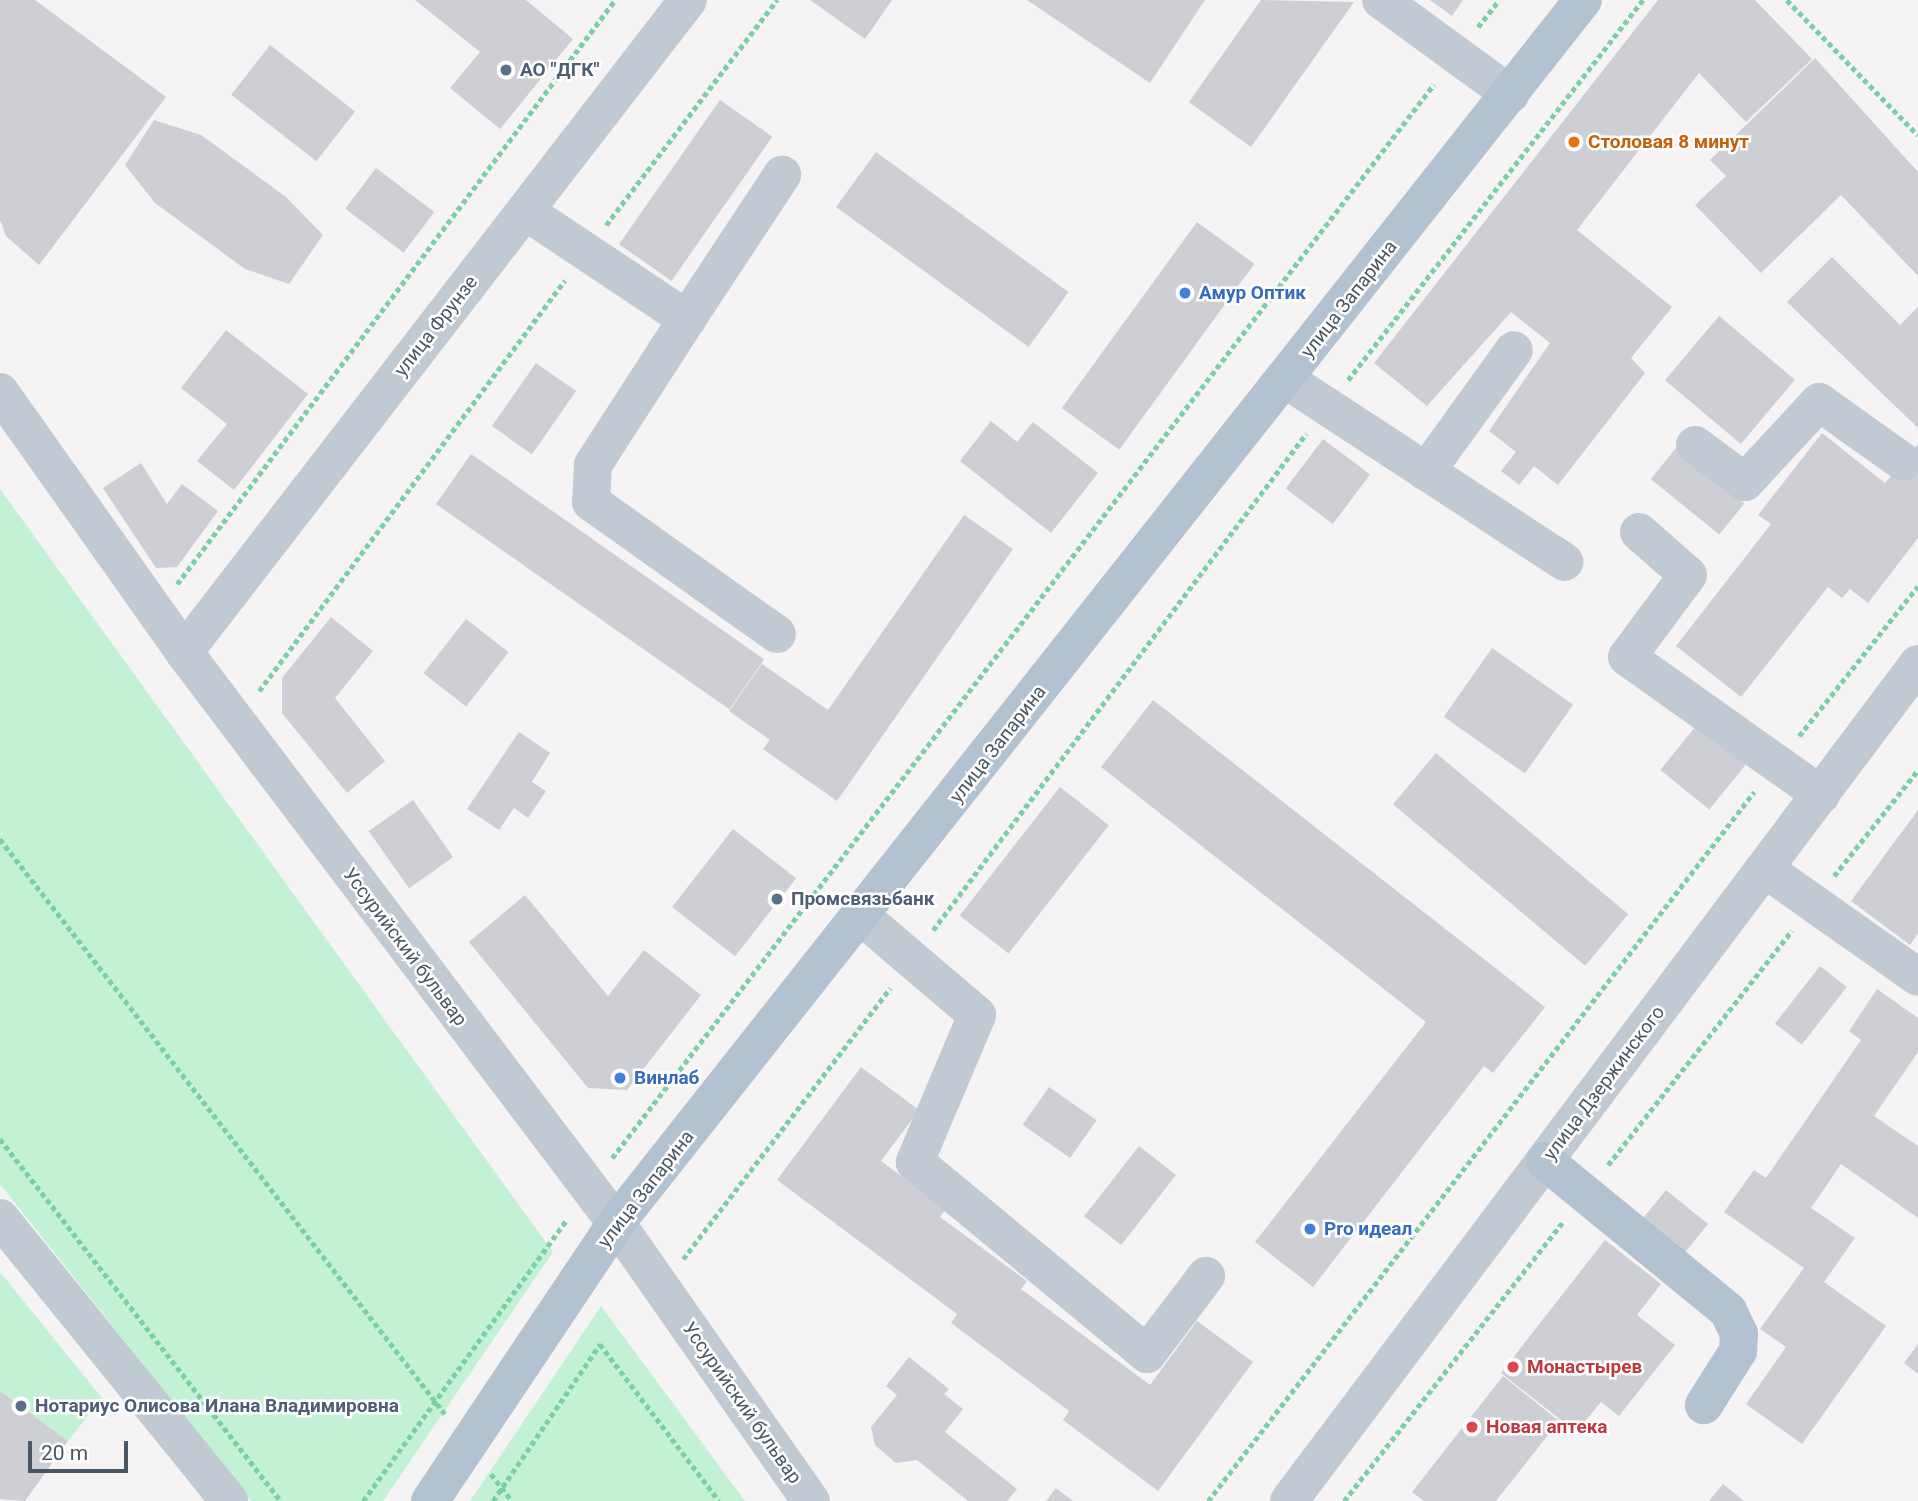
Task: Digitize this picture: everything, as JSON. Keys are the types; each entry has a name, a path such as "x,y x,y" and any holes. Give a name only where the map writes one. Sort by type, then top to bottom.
{"main road":[{"name":"улица Запарина","path":"430,1501 616,1223 862,917 1583,0"},
{"path":"1545,1161 1728,1311 1739,1334 1738,1351 1704,1405"}],"street":[{"name":"улица Фрунзе","path":"184,652 688,0"},
{"path":"1381,0 1510,94"},
{"path":"777,635 591,502 593,465 782,176"},
{"path":"525,211 687,319"},
{"path":"1426,472 1514,351"},
{"path":"1285,379 1564,562"},
{"name":"Уссурийский бульвар","path":"0,392 236,723 616,1223 811,1501"},
{"path":"1695,445 1745,482 1819,402 1903,462"},
{"path":"1639,532 1688,575 1627,657 1821,795"},
{"name":"улица Дзержинского","path":"1289,1501 1918,664"},
{"path":"1765,869 1918,977"},
{"path":"862,917 977,1015 915,1162 1147,1353 1206,1276"},
{"path":"0,1218 229,1501"}],"path":[{"path":"156,613 615,0"},
{"path":"236,723 777,0"},
{"path":"363,1501 437,1403 589,1188 1499,0"},
{"path":"662,1288 1327,407 1643,0"},
{"path":"1787,0 1918,135"},
{"path":"1208,1501 1776,764 1918,586"},
{"path":"1600,1175 1918,769"},
{"path":"0,839 512,1501"},
{"path":"0,1139 281,1501"},
{"path":"1344,1501 1566,1218"},
{"path":"493,1501 600,1344 719,1501"}],"green space":[{"path":"0,489 553,1252 383,1501 251,1501 0,1184"},
{"path":"0,1272 102,1398 68,1441 0,1391"},
{"path":"601,1306 745,1501 470,1501"}],"building":[{"path":"0,0 35,0 166,97 39,265 6,236 0,220"},
{"name":"АО \"ДГК\"","path":"415,0 526,0 573,39 500,129 450,88 480,52"},
{"path":"810,0 892,0 865,39"},
{"path":"1027,0 1205,0 1150,83"},
{"path":"1261,0 1354,2 1251,147 1189,102"},
{"path":"1430,0 1463,0 1452,16"},
{"path":"1658,0 1755,0 1812,59 1746,122 1699,73 1577,230 1672,307 1631,358 1645,373 1558,485 1534,466 1519,485 1501,471 1516,452 1489,431 1550,343 1511,312 1427,406 1374,363"},
{"path":"270,45 355,111 316,161 231,95"},
{"path":"1815,58 1918,172 1918,276 1841,195 1761,273 1695,205 1726,176 1710,160"},
{"path":"720,100 772,137 671,281 619,244"},
{"path":"154,120 201,135 286,197 323,235 289,284 245,269 155,203 125,165"},
{"path":"876,152 1069,292 1029,347 836,207"},
{"path":"376,168 434,212 404,253 345,209"},
{"path":"1197,222 1254,264 1119,450 1062,408"},
{"path":"1832,257 1900,325 1918,307 1918,428 1787,302"},
{"path":"1719,316 1795,380 1741,444 1665,380"},
{"path":"226,330 308,394 234,490 197,461 227,424 181,388"},
{"path":"536,363 576,391 532,454 492,426"},
{"path":"991,421 1017,442 1033,422 1098,473 1051,533 960,461"},
{"path":"1822,433 1885,483 1918,444 1918,538 1868,603 1850,589 1842,598 1828,587 1741,697 1676,646 1771,524 1758,515"},
{"path":"1323,439 1370,475 1333,524 1286,489"},
{"path":"1676,448 1744,503 1719,534 1651,479"},
{"path":"471,454 764,659 729,709 436,504"},
{"path":"141,463 167,504 182,484 218,511 177,567 156,568 103,488"},
{"path":"964,515 1013,549 837,801 763,749 770,740 729,711 762,664 828,710"},
{"path":"331,617 373,651 335,698 385,761 347,793 282,713 282,678"},
{"path":"466,619 509,652 466,707 424,673"},
{"path":"1492,648 1573,705 1525,774 1444,717"},
{"path":"1153,700 1545,1007 1493,1073 1484,1066 1313,1287 1255,1242 1426,1022 1101,767"},
{"path":"1700,721 1749,761 1709,810 1660,770"},
{"path":"519,732 550,753 532,782 546,791 528,818 514,808 499,830 467,809"},
{"path":"1436,753 1628,914 1585,966 1393,804"},
{"path":"1060,787 1109,825 1009,954 960,915"},
{"path":"413,800 453,857 409,888 369,831"},
{"path":"1918,810 1918,933 1910,945 1851,901"},
{"path":"733,829 796,878 735,956 672,907"},
{"path":"525,895 608,996 644,950 701,995 627,1090 588,1088 469,942"},
{"path":"1820,966 1847,987 1802,1044 1775,1024"},
{"path":"1877,989 1918,1018 1918,1052 1874,1116 1918,1146 1918,1218 1841,1164 1811,1208 1855,1238 1824,1282 1886,1326 1802,1444 1746,1404 1786,1347 1760,1329 1804,1268 1724,1212 1754,1170 1766,1178 1861,1040 1849,1031"},
{"path":"861,1067 919,1110 881,1161 946,1209 940,1217 1027,1281 1021,1289 1150,1385 1197,1321 1253,1362 1158,1491 1063,1420 1069,1411 951,1323 957,1314 777,1180"},
{"path":"1049,1087 1097,1120 1070,1158 1023,1125"},
{"path":"1139,1146 1176,1175 1121,1245 1084,1216"},
{"path":"1666,1190 1708,1224 1683,1254 1641,1220"},
{"path":"1605,1240 1661,1284 1637,1315 1675,1345 1619,1416 1601,1402 1576,1432 1501,1373"},
{"path":"1918,1344 1918,1374 1904,1363"},
{"path":"909,1357 949,1389 944,1394 963,1409 945,1432 1017,1489 1007,1501 968,1501 917,1460 896,1463 875,1445 871,1427 897,1395 886,1386"},
{"path":"1503,1376 1559,1421 1496,1501 1424,1501 1412,1492"},
{"path":"0,1391 68,1441 25,1501 0,1499"},
{"path":"1723,1484 1744,1501 1709,1501"},
{"path":"1056,1488 1073,1501 1046,1501"}],"place":[{"name":"АО \"ДГК\"","path":"506,70"},
{"name":"Столовая 8 минут","path":"1574,142"},
{"name":"Амур Оптик","path":"1185,293"},
{"name":"Промсвязьбанк","path":"777,899"},
{"name":"Винлаб","path":"620,1078"},
{"name":"Pro идеал","path":"1310,1229"},
{"name":"Монастырев","path":"1513,1367"},
{"name":"Нотариус Олисова Илана Владимировна","path":"21,1406"},
{"name":"Новая аптека","path":"1472,1427"}]}
